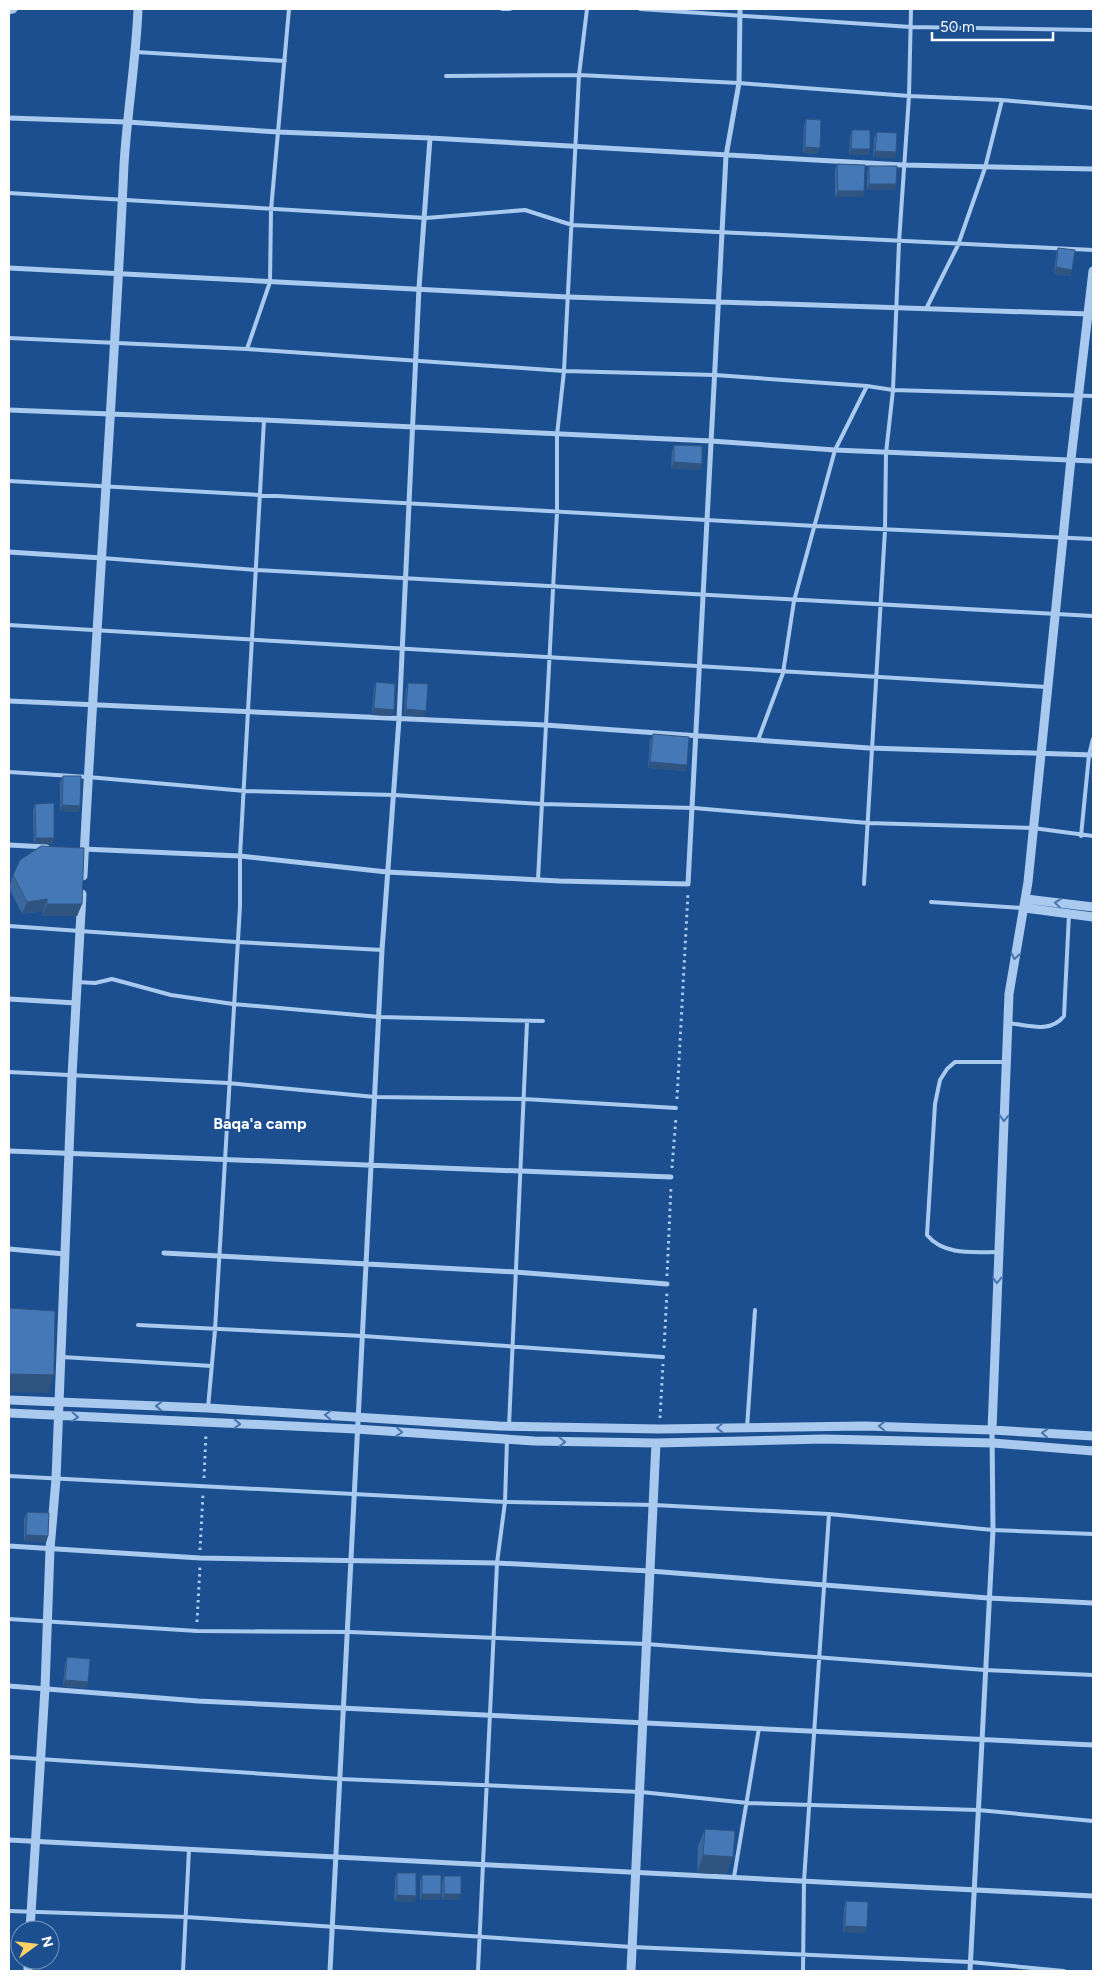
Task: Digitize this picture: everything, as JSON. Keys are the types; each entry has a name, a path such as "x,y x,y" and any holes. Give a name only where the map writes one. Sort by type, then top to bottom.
{"street":[{"path":"9,10 13,9"},
{"path":"31,1920 62,1357 58,1320 65,1254 80,930 79,849 88,777 116,343 127,122 136,52 138,9"},
{"path":"79,849 240,856 387,872 538,880 688,884 694,808 726,156 739,83 740,9"},
{"path":"9,118 127,122 278,132 430,138 903,165 1093,169"},
{"path":"330,1971 342,1779 355,1493 356,1429 367,1264 370,1165 387,872 394,794 419,288 426,218 430,138"},
{"path":"9,268 568,297 897,306 926,309 1091,314"},
{"path":"970,1971 993,1530 992,1430 1007,1023 1014,965 1026,904 1071,459 1078,396 1091,314 1093,271"},
{"path":"9,410 711,441 886,453 1093,461"},
{"path":"9,552 102,558"},
{"path":"9,702 545,725 697,734 758,741 873,748 1091,755"},
{"path":"9,845 56,847"},
{"path":"1026,904 1093,907"},
{"path":"1026,904 1069,914 1093,917"},
{"path":"9,999 76,1003"},
{"path":"9,1151 671,1177"},
{"path":"9,1249 65,1254"},
{"path":"164,1253 516,1272 667,1284"},
{"path":"9,1400 208,1408 508,1426 659,1429 864,1426 992,1430 1093,1436"},
{"path":"9,1413 356,1429 507,1440 656,1444 824,1439 992,1442 1093,1451"},
{"path":"631,1971 656,1444"},
{"path":"9,1546 200,1558 498,1563 650,1571 988,1598 1093,1603"},
{"path":"9,1686 198,1701 1093,1745"},
{"path":"9,1840 1093,1896"}],"lane":[{"path":"247,349 270,282 272,210 289,9"},
{"path":"502,9 510,9"},
{"path":"538,880 557,512 557,434 564,371 579,75 586,9"},
{"path":"640,9 910,27 1093,30"},
{"path":"864,884 885,530 886,453 893,390 903,165 909,96 911,9"},
{"path":"136,52 285,60"},
{"path":"446,76 579,75 739,83 909,96 1002,100 1093,108"},
{"path":"926,309 958,245 985,168 1002,100"},
{"path":"9,192 123,198 272,210 426,218 525,210 572,225 1093,250"},
{"path":"9,338 247,349 564,371 715,375 867,386 893,390 1093,396"},
{"path":"758,741 783,673 794,601 835,450 867,386"},
{"path":"208,1408 215,1330 240,856 262,496 264,420"},
{"path":"9,481 885,530 1093,539"},
{"path":"102,558 257,570 405,577 880,606 1093,616"},
{"path":"9,625 253,642 402,649 1048,688"},
{"path":"1081,836 1093,739"},
{"path":"9,772 245,791 394,794 542,804 694,808 868,823 1033,828 1081,836 1093,836"},
{"path":"931,902 1026,904"},
{"path":"1007,1023 1048,1028 1060,1022 1064,1016 1069,914"},
{"path":"9,926 382,950"},
{"path":"77,982 95,983 112,979 171,995 233,1004 380,1017 542,1021"},
{"path":"508,1426 527,1022"},
{"path":"998,1252 964,1252 943,1248 927,1235 935,1104 940,1080 947,1069 955,1062 1006,1062"},
{"path":"9,1072 228,1083 375,1098 524,1100 676,1108"},
{"path":"747,1428 755,1310"},
{"path":"138,1325 363,1336 663,1357"},
{"path":"62,1357 212,1366"},
{"path":"478,1971 494,1636 498,1563 505,1502 507,1440"},
{"path":"9,1476 505,1502 654,1505 829,1514 993,1530 1093,1534"},
{"path":"803,1971 804,1881 829,1514"},
{"path":"9,1619 197,1631 349,1632 494,1636 646,1644 985,1670 1093,1675"},
{"path":"734,1877 748,1803 759,1728"},
{"path":"9,1757 342,1779 640,1792 748,1803 978,1810 1093,1820"},
{"path":"183,1971 190,1849"},
{"path":"9,1911 186,1917 632,1947 970,1962 1064,1971"}],"path":[{"path":"659,1429 688,884"},
{"path":"197,1631 207,1423"}],"building":[{"path":"806,119 821,120 820,148 805,147"},
{"path":"852,130 870,130 870,149 851,149"},
{"path":"877,132 897,133 896,152 875,151"},
{"path":"837,164 865,165 864,191 838,191"},
{"path":"869,166 897,166 896,184 869,184"},
{"path":"1058,248 1075,250 1072,270 1056,267"},
{"path":"674,445 702,446 702,464 674,462"},
{"path":"376,682 395,684 394,710 374,708"},
{"path":"408,683 428,684 426,711 406,709"},
{"path":"653,734 689,737 687,765 650,762"},
{"path":"63,776 81,776 80,806 62,805"},
{"path":"54,803 54,838 36,838 35,804"},
{"path":"41,846 84,848 82,904 47,904 47,899 27,902 13,875 20,860"},
{"path":"9,1308 55,1311 54,1375 9,1374"},
{"path":"27,1512 49,1513 48,1536 26,1535"},
{"path":"67,1657 90,1659 88,1682 65,1680"},
{"path":"705,1829 735,1831 733,1857 703,1855"},
{"path":"397,1873 416,1873 416,1896 397,1895"},
{"path":"422,1875 441,1875 441,1894 422,1894"},
{"path":"444,1876 461,1876 461,1894 444,1894"},
{"path":"846,1901 868,1902 867,1927 845,1926"}],"district":[{"name":"Baqa'a camp","path":"260,1123"}]}
